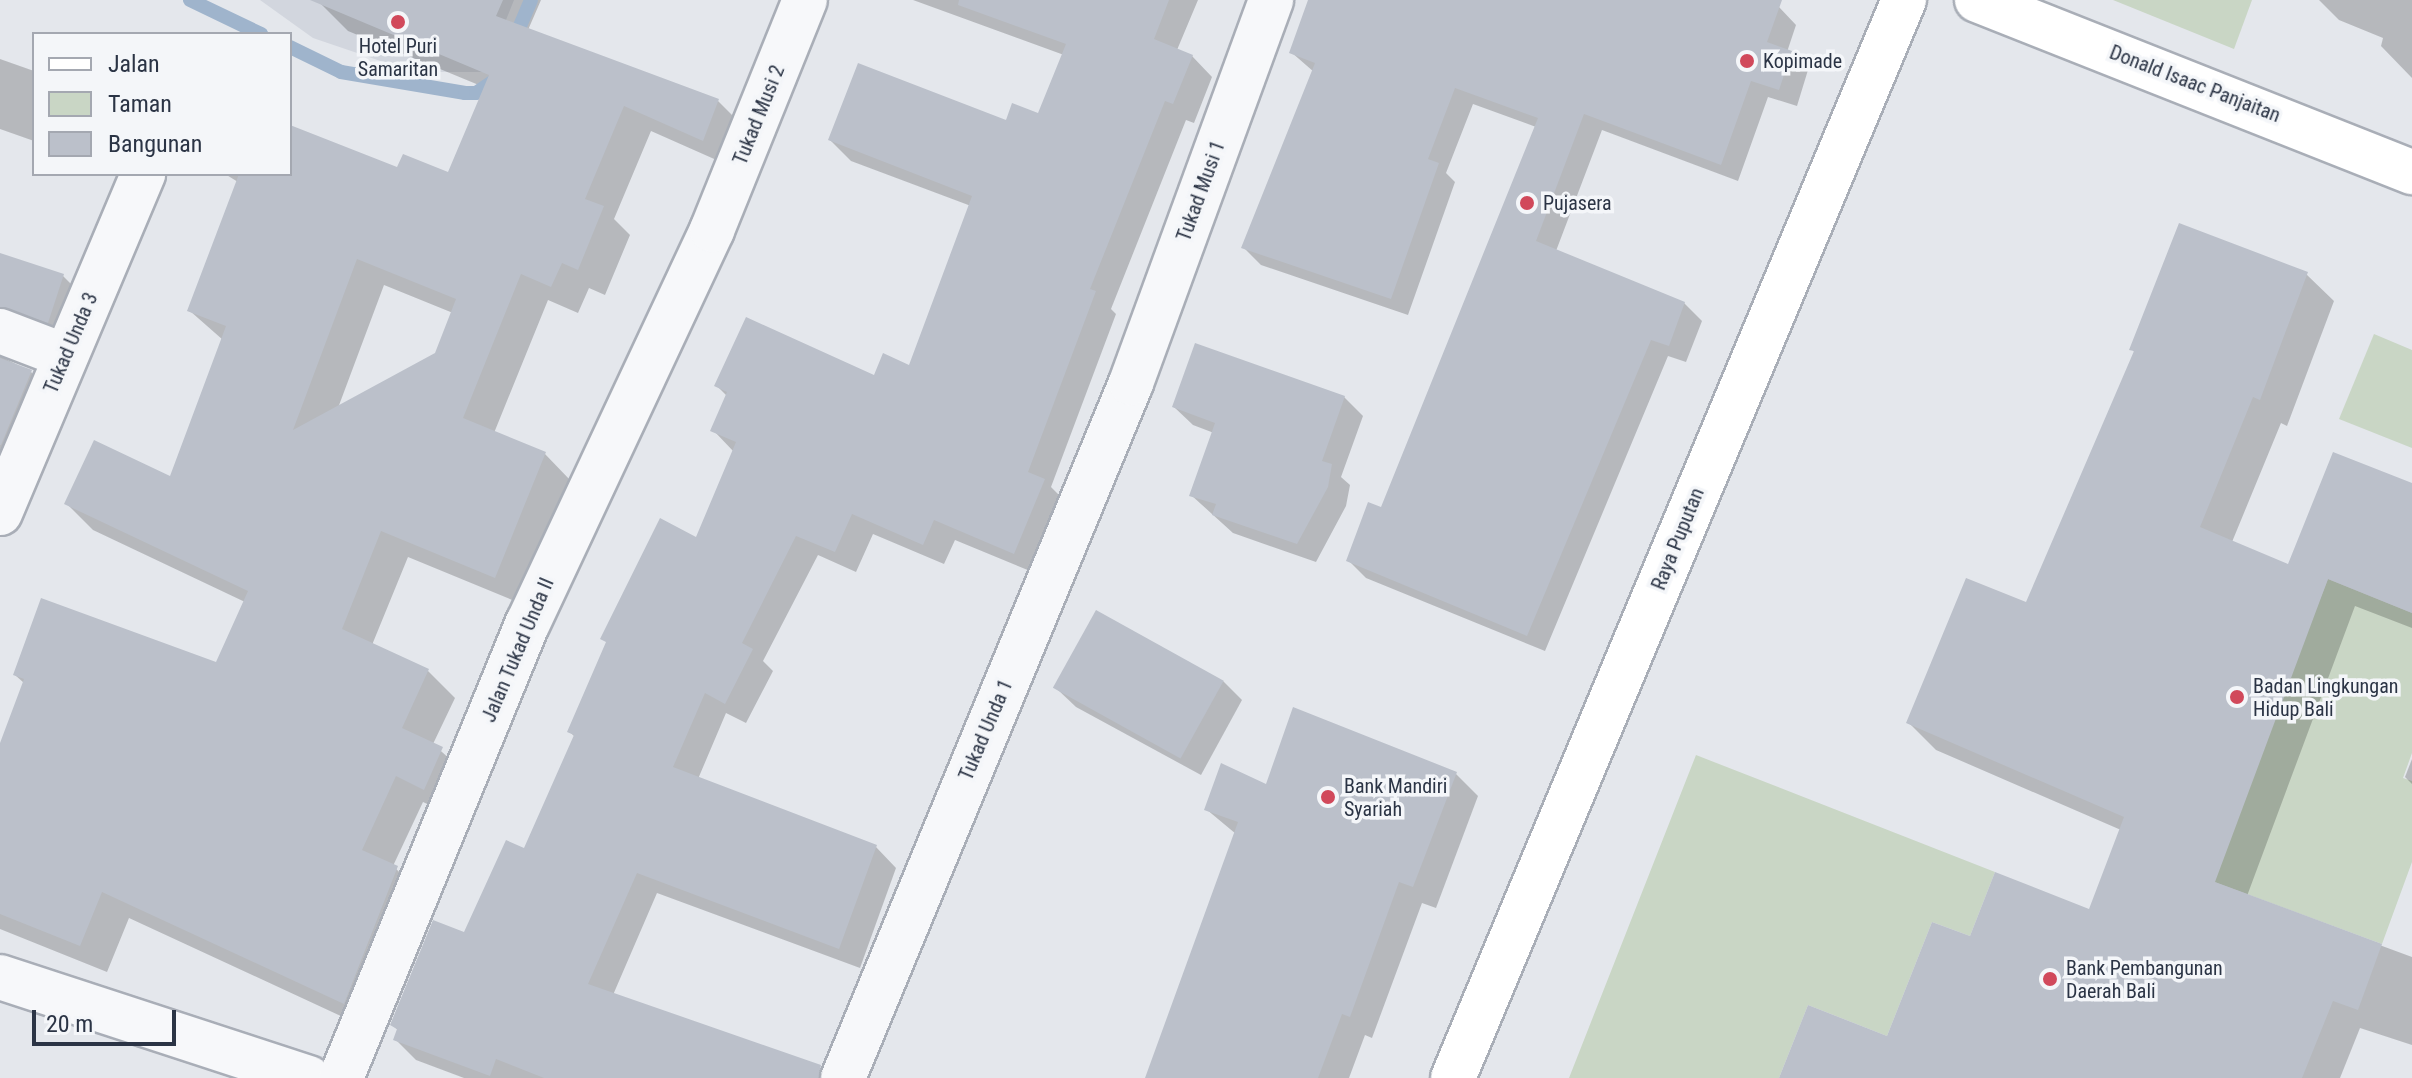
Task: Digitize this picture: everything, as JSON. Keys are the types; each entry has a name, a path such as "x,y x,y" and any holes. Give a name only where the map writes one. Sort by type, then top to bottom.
{"main road":[{"name":"Raya Puputan","path":"1453,1078 1904,0"},
{"name":"Donald Isaac Panjaitan","path":"1977,0 2412,172"}],"street":[{"name":"Tukad Musi 2","path":"712,230 805,0"},
{"name":"Tukad Musi 1","path":"1131,383 1271,0"},
{"name":"Tukad Unda 3","path":"0,513 142,176"},
{"name":"Jalan Tukad Unda II","path":"341,1078 528,623 712,230"},
{"path":"0,331 65,356"},
{"name":"Tukad Unda 1","path":"843,1078 1131,383"},
{"path":"0,977 309,1078"}],"shaded area":[{"name":"Hotel Puri Samaritan","path":"260,0 514,0 485,72 413,72 313,38"}],"green space":[{"path":"2113,0 2252,0 2234,49"},
{"path":"2374,334 2412,350 2412,448 2339,419"},
{"path":"2328,579 2412,613 2412,753 2403,778 2412,781 2412,862 2382,944 2209,880"},
{"path":"1696,755 1995,872 1970,936 1932,922 1887,1036 1808,1005 1779,1078 1569,1078"}],"building":[{"path":"310,0 503,0 496,16 719,99 703,141 624,106 585,199 604,206 578,270 562,263 551,287 521,274 463,418 546,452 495,578 381,531 342,629 429,669 402,728 443,747 424,790 396,776 362,850 398,866 344,1004 102,892 80,946 0,914 0,743 24,679 13,675 41,598 216,662 248,591 64,504 94,440 170,476 226,326 187,311 238,176 292,176 292,126 397,167 403,154 448,172 489,75","holes":["357,259 456,299 435,353 293,430"]},
{"path":"959,0 1169,0 1154,39 1193,55 1173,104 1165,101 1090,289 1096,291 1028,472 1045,479 1014,554 934,520 923,545 852,514 835,552 796,536 742,643 753,649 725,704 705,693 673,767 877,845 839,949 637,873 588,984 821,1065 819,1078 544,1078 496,1059 490,1076 393,1040 397,1029 390,1025 433,920 464,932 506,840 524,848 574,735 567,732 606,642 600,639 660,518 696,537 736,442 710,431 727,392 714,386 746,317 874,375 883,353 909,365 972,196 828,140 858,63 1006,120 1012,103 1038,113 1066,44 958,5"},
{"path":"1308,0 1782,0 1767,42 1792,51 1779,90 1751,81 1721,165 1584,114 1536,241 1685,302 1669,346 1651,340 1527,636 1346,561 1368,502 1381,507 1538,118 1455,88 1428,159 1439,163 1391,299 1241,248 1315,63 1289,53"},
{"path":"2179,223 2308,272 2260,400 2253,397 2200,527 2288,564 2333,452 2412,483 2412,613 2328,579 2215,882 2382,944 2358,1010 2333,1001 2302,1078 1779,1078 1808,1005 1887,1036 1932,922 1970,936 1995,872 2089,909 2124,817 1906,723 1966,578 2026,602 2134,351 2129,350"},
{"path":"0,253 64,274 48,323 0,307"},
{"path":"1195,343 1345,396 1322,461 1332,464 1328,487 1297,544 1212,515 1216,504 1189,496 1215,423 1172,407"},
{"path":"0,358 32,370 1,445 0,445"},
{"path":"1096,610 1224,681 1181,759 1053,688"},
{"path":"1293,707 1457,772 1413,887 1399,882 1350,1017 1342,1014 1318,1078 1145,1078 1238,822 1204,810 1221,763 1266,784"}],"waterway":[{"path":"190,0 257,32"},
{"path":"514,40 531,0"},
{"path":"292,48 341,72 465,93 476,93 498,78"}],"place":[{"name":"Hotel Puri Samaritan","path":"398,22"},
{"name":"Kopimade","path":"1747,61"},
{"name":"Pujasera","path":"1527,203"},
{"name":"Badan Lingkungan Hidup Bali","path":"2237,697"},
{"name":"Bank Mandiri Syariah","path":"1328,797"},
{"name":"Bank Pembangunan Daerah Bali","path":"2050,979"}]}
